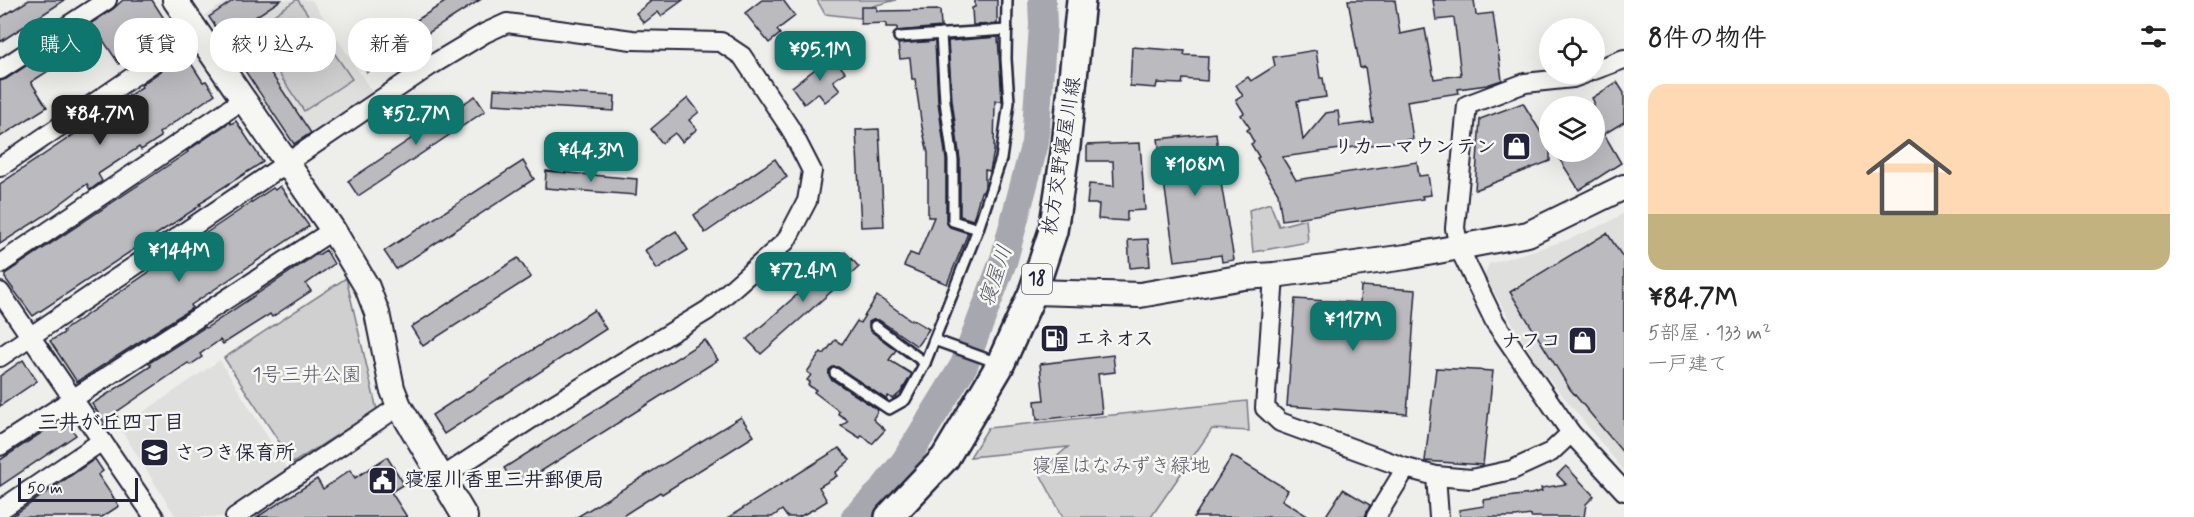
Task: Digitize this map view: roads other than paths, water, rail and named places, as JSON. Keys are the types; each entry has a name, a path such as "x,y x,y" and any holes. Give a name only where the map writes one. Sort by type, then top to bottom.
{"main road":[{"name":"枚方交野寝屋川線","path":"890,517 945,458 990,360 1033,292 1053,231 1066,146 1081,0"}],"street":[{"path":"0,70 106,0"},
{"path":"175,0 187,18"},
{"path":"0,357 430,66 485,33 507,23 632,40 721,42 742,56 790,128 812,171 807,201 786,241 708,310 546,409 441,478"},
{"path":"198,34 333,230 367,287 376,312 392,388 399,406 465,517"},
{"path":"1605,66 1624,59"},
{"path":"0,167 140,72"},
{"path":"1539,82 1524,84 1467,105 1455,228 1459,248 1495,322 1571,433 1624,491"},
{"path":"0,264 244,99"},
{"path":"1033,292 1140,295 1244,277 1274,275 1459,248 1528,234 1624,187"},
{"path":"0,446 333,230"},
{"path":"1274,275 1265,408 1280,422 1406,468 1436,476 1471,479 1512,470 1551,452 1571,433"},
{"path":"0,292 102,441 149,515"},
{"path":"235,517 399,406"},
{"path":"0,510 102,441"},
{"path":"1376,517 1406,468"},
{"path":"1436,476 1439,517"}],"lane":[{"path":"835,373 889,409 905,400 925,363 978,229 1001,159 1009,102 1007,0"},
{"path":"899,37 1007,30"},
{"path":"941,34 945,101 953,160 953,222 978,229"},
{"path":"875,326 925,363"},
{"path":"934,340 990,360"}],"waterway":[{"name":"寝屋川","path":"855,517 881,492 905,461 964,365 1004,259 1035,143 1043,25 1042,0"}],"place":[{"name":"リカーマウンテン","path":"1517,147"},
{"name":"エネオス","path":"1054,339"},
{"name":"ナフコ","path":"1582,341"},
{"name":"さつき保育所","path":"154,453"},
{"name":"寝屋川香里三井郵便局","path":"383,480"}],"district":[{"name":"三井が丘四丁目","path":"111,423"}],"park label":[{"name":"1号三井公園","path":"307,375"},
{"name":"寝屋はなみずき緑地","path":"1121,466"}]}
